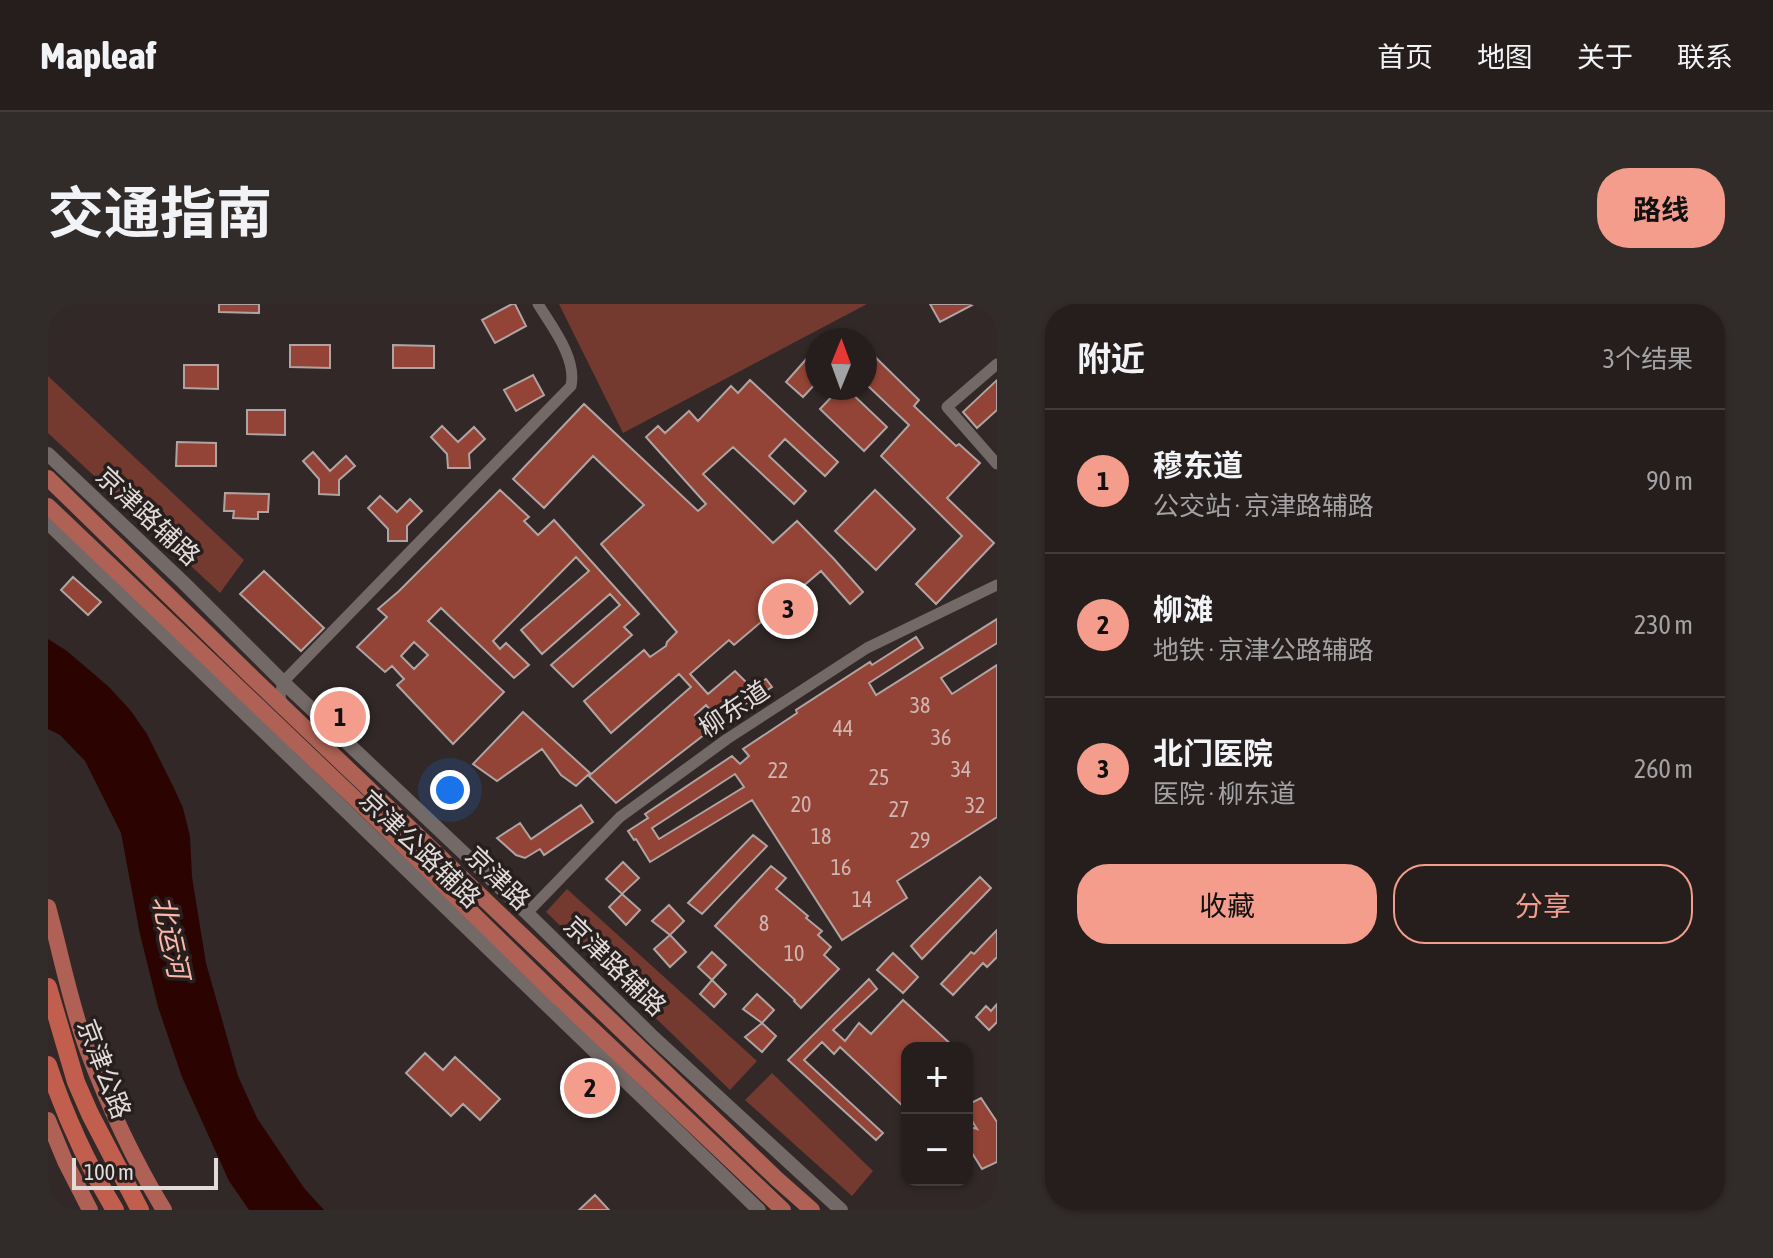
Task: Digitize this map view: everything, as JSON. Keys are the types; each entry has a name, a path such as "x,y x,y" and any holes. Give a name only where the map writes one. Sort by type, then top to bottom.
{"highway":[{"name":"京津公路","path":"50,994 76,1082 140,1210"},
{"name":"京津公路","path":"48,1065 90,1169 115,1210"}],"main road":[{"name":"京津路","path":"48,478 253,678 812,1210"},
{"name":"京津路","path":"48,506 364,818 783,1210"},
{"path":"48,907 87,1048 126,1141 164,1210"},
{"path":"87,1048 90,1114"},
{"path":"48,1120 90,1210"},
{"path":"90,1169 100,1210"}],"street":[{"path":"282,705 283,682 571,386 573,379 566,353 538,304"},
{"path":"997,364 947,407 997,464"},
{"name":"京津路辅路","path":"48,454 654,1038 841,1210"},
{"name":"京津公路辅路","path":"48,523 364,818 759,1210"},
{"name":"柳东道","path":"527,913 620,817 727,739 867,648 997,585"},
{"path":"253,678 268,683 283,682"},
{"path":"387,804 425,816"}],"shaded area":[{"path":"559,304 867,304 822,328 805,328 805,337 623,433"},
{"path":"48,376 244,560 220,593 48,433"},
{"path":"567,889 757,1061 730,1090 546,912"},
{"path":"772,1073 873,1171 852,1196 745,1100"}],"water":[{"name":"北运河","path":"48,639 109,687 131,711 147,734 173,786 190,836 192,877 206,963 238,1076 257,1118 304,1188 324,1210 249,1210 229,1181 182,1077 158,1007 140,934 121,833 85,761 60,735 48,729"}],"building":[{"path":"219,304 259,304 259,313 219,312"},
{"path":"515,304 526,326 495,343 482,320"},
{"path":"930,304 974,304 940,322"},
{"path":"290,345 330,345 330,368 290,367"},
{"path":"393,345 434,346 434,368 393,368"},
{"path":"877,359 919,400 914,406 956,446 959,444 980,463 947,498 994,543 936,604 916,584 962,536 881,456 909,425 877,394"},
{"path":"805,361 805,395 803,397 786,382"},
{"path":"184,365 218,365 218,389 184,388"},
{"path":"533,375 544,395 516,411 504,390"},
{"path":"750,380 838,462 825,476 785,439 769,456 806,491 794,504 733,447 703,474 773,543 797,521 863,592 850,604 821,571 734,645 729,640 690,674 708,694 735,671 752,688 766,679 772,687 719,721 706,705 695,715 709,731 616,803 589,776 691,687 679,674 611,733 584,701 644,650 650,657 666,646 677,632 601,544 644,505 593,456 544,508 513,479 584,404 698,511 706,504 646,437 658,426 665,433 689,411 698,421 731,386 738,393"},
{"path":"997,380 997,410 977,428 963,412"},
{"path":"829,400 859,400 887,427 864,451 820,409"},
{"path":"247,410 285,410 285,435 247,434"},
{"path":"442,426 458,442 474,427 485,439 469,454 470,468 448,468 447,454 431,437"},
{"path":"177,442 216,443 216,466 176,466"},
{"path":"313,452 330,471 346,456 355,466 339,480 339,495 319,494 319,479 303,461"},
{"path":"500,490 529,517 524,521 538,535 554,520 639,614 624,627 632,635 573,687 551,665 620,605 610,594 542,654 521,630 589,571 576,557 493,641 500,649 506,643 529,665 514,678 441,608 428,621 504,692 453,744 397,685 404,679 392,666 385,672 357,647 387,617 378,609","holes":["414,642 428,655 414,669 401,656"]},
{"path":"875,490 915,529 876,570 835,531"},
{"path":"225,493 269,494 268,512 258,512 258,519 233,518 234,511 224,511"},
{"path":"380,496 397,512 410,499 422,511 407,526 407,541 388,541 388,529 368,508"},
{"path":"264,571 324,628 301,651 240,594"},
{"path":"73,577 101,602 88,615 61,590"},
{"path":"997,619 997,643 941,678 952,694 997,665 997,817 897,881 907,898 842,940 752,800 650,862 628,831 648,818 645,814 732,756 740,764 749,756 743,749 797,713 796,710 870,662 872,665 916,637 923,648 869,683 876,695","holes":["735,774 744,787 659,839 652,828"]},
{"path":"523,712 590,773 576,786 561,775 542,749 497,781 473,764"},
{"path":"581,805 593,822 544,855 540,849 525,858 516,855 497,838 520,823 531,839"},
{"path":"753,835 767,846 702,914 688,903"},
{"path":"623,862 639,878 622,894 606,879"},
{"path":"771,866 786,878 776,889 822,931 818,935 831,947 824,955 839,969 801,1008 715,926"},
{"path":"980,877 991,888 922,959 911,946"},
{"path":"622,894 640,910 626,925 609,907"},
{"path":"669,905 684,921 670,935 652,921"},
{"path":"997,930 997,957 987,967 983,963 953,995 941,984"},
{"path":"670,935 686,952 670,967 654,949"},
{"path":"712,952 726,965 712,980 698,967"},
{"path":"893,953 918,977 903,993 877,970"},
{"path":"869,979 877,989 833,1030 845,1041 859,1023 871,1034 903,1000 948,1042 901,1042 901,1104 840,1047 834,1054 822,1042 804,1060 883,1133 876,1140 788,1060"},
{"path":"712,980 726,994 714,1007 700,994"},
{"path":"757,994 774,1010 762,1023 743,1009"},
{"path":"997,1004 997,1022 989,1030 976,1017 986,1006 991,1011"},
{"path":"762,1023 776,1036 762,1052 745,1037"},
{"path":"425,1053 443,1070 455,1057 500,1099 480,1120 463,1104 451,1116 406,1073"},
{"path":"981,1098 997,1122 997,1162 982,1169 973,1155 973,1128 977,1129 973,1123 973,1102"},
{"path":"595,1195 609,1210 579,1210"}],"place":[{"name":"北门医院","path":"788,609"},
{"name":"穆东道","path":"340,717"},
{"name":"柳滩","path":"590,1088"}]}
